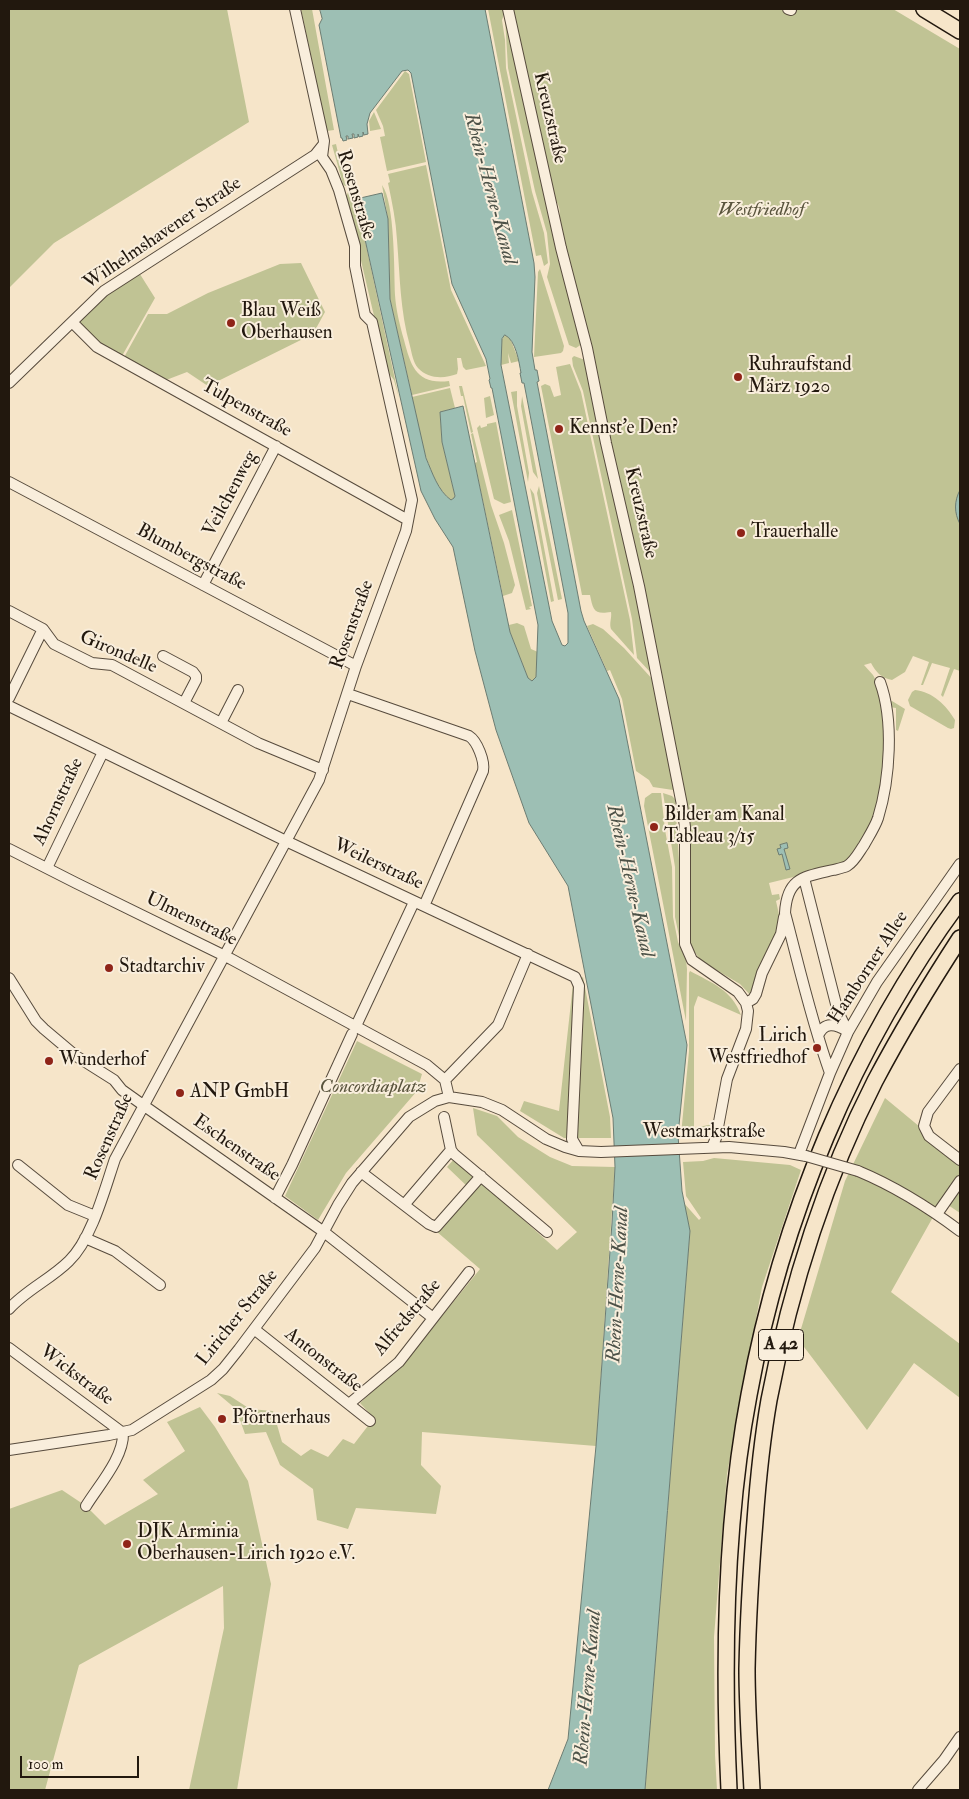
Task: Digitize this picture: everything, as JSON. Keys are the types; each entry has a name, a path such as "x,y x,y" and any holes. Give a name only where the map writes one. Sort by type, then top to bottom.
{"highway":[{"path":"924,9 960,31"},
{"name":"A 42","path":"729,1790 726,1678 730,1554 748,1396 766,1313 790,1231 809,1180 851,1082 901,991 960,901"},
{"name":"A 42","path":"752,1790 747,1670 752,1554 758,1474 769,1401 787,1320 810,1240 828,1189 851,1134 875,1082 907,1024 960,938"}],"street":[{"name":"Rosenstraße","path":"11,1304 69,1261 85,1238 95,1216 115,1159 324,770 356,666 406,531 412,500 372,322 365,314 355,266 355,246 336,180 322,157 324,141 295,9"},
{"name":"Kreuzstraße","path":"508,9 561,248 587,348 606,443 639,586 682,806 685,827 685,944 692,960 732,987 746,1003"},
{"name":"Wilhelmshavener Straße","path":"9,383 104,291 315,155 323,145"},
{"name":"Tulpenstraße","path":"72,322 97,346 408,520"},
{"name":"Veilchenweg","path":"203,585 276,446"},
{"name":"Blumbergstraße","path":"9,482 356,666"},
{"name":"Girondelle","path":"9,611 43,629 54,644 92,664 112,665 258,743 324,770"},
{"path":"9,698 43,629"},
{"name":"Girondelle","path":"163,656 193,672 196,676 196,680 184,703"},
{"path":"712,1147 716,1138 728,1079 748,1022 746,1003 753,1000 762,973 781,934 790,888 797,880 848,866 858,854 878,820 886,785 889,729 880,682"},
{"path":"221,723 238,690"},
{"path":"275,1198 292,1166 354,1030 419,904 484,771 484,765 472,737 348,694"},
{"name":"Weilerstraße","path":"9,706 286,841 575,977 578,982 572,1138 580,1151"},
{"name":"Ahornstraße","path":"47,868 103,752"},
{"name":"Ulmenstraße","path":"9,849 224,957 354,1030 427,1065 445,1080"},
{"name":"Hamborner Allee","path":"803,1155 830,1072 848,1032 877,982 960,864"},
{"path":"804,878 838,1012 848,1032"},
{"path":"785,911 818,1036 830,1072"},
{"path":"528,954 498,1025 445,1080 449,1097 473,1099 493,1106 546,1139 580,1151"},
{"name":"Eschenstraße","path":"9,978 36,1021 76,1056 114,1080 143,1105 324,1232 433,1318"},
{"path":"818,1036 824,1027 830,1025 838,1025 848,1032"},
{"path":"960,1069 928,1112 924,1123 925,1130 929,1136 960,1160"},
{"name":"Liricher Straße","path":"9,1450 123,1433 139,1426 211,1380 223,1369 315,1248 338,1205 361,1172 409,1116 435,1101 449,1097"},
{"path":"444,1117 451,1150 546,1232"},
{"name":"Westmarkstraße","path":"580,1151 610,1152 712,1147 761,1149 803,1155 862,1173 900,1191 960,1231"},
{"path":"404,1205 451,1150"},
{"path":"18,1165 68,1205 95,1216"},
{"path":"361,1172 429,1224 438,1226 481,1176"},
{"path":"937,1214 960,1181"},
{"path":"85,1238 115,1251 160,1285"},
{"name":"Alfredstraße","path":"349,1404 399,1362 469,1272"},
{"name":"Antonstraße","path":"254,1329 370,1421"},
{"name":"Wickstraße","path":"9,1348 123,1433"},
{"path":"86,1506 120,1452 123,1433"},
{"path":"918,1790 944,1760 960,1737"}],"green space":[{"path":"9,9 227,9 249,122 54,243 9,288"},
{"path":"301,9 312,9 334,130 327,131"},
{"path":"488,9 506,9 502,20 506,68 532,192 544,233 548,263 544,266 541,255 536,256"},
{"name":"Westfriedhof","path":"512,9 781,9 787,12 794,9 893,9 960,49 960,671 954,669 943,697 941,695 950,668 932,663 923,685 921,685 929,662 913,656 905,672 892,680 879,674 871,663 864,665 873,675 880,688 884,702 884,785 876,819 846,864 769,883 772,895 779,894 780,899 776,901 780,919 780,930 752,997 740,984 701,961 690,943 690,857 685,806 557,224 559,208 551,196"},
{"path":"505,18 572,302 574,319 582,344 576,348 569,345 547,277 550,264 547,233 535,191 508,68"},
{"path":"405,71 409,74 426,162 387,171 380,137 385,136 376,110"},
{"path":"374,112 381,129 370,131 369,121"},
{"path":"336,144 345,184 352,184 345,186 343,184 332,145"},
{"path":"426,165 451,290 486,366 466,370 463,367 461,358 457,358 457,374 447,377 431,376 422,372 416,366 413,358 402,307 396,226 388,183 390,182 388,174"},
{"path":"382,185 392,221 396,306 409,358 417,372 423,377 429,380 449,381 450,386 412,395 390,299 388,219"},
{"path":"352,189 356,199 399,398 394,380 387,371 346,197 349,190"},
{"name":"Blau Weiß Oberhausen","path":"301,263 325,312 313,334 208,386 187,372 161,382 122,361 148,314 167,314 208,293 280,264"},
{"path":"540,269 564,346 561,353 534,357 538,272"},
{"path":"138,271 155,298 122,356 95,341 75,321 97,299"},
{"path":"505,335 510,338 519,361 511,363 508,353 509,363 501,365 502,339"},
{"path":"574,356 585,360 651,673 637,658 632,619 583,391 573,366 572,358"},
{"path":"570,364 581,392 630,620 634,655 611,629 611,612 598,612 593,608 590,595 582,595 541,386 545,384 550,386 554,397 561,395 556,367"},
{"path":"459,386 462,386 473,432 471,433 463,396 461,396"},
{"path":"450,388 455,408 440,412 442,442 455,496 451,500 436,481 430,467 412,397"},
{"path":"517,391 517,406 529,473 528,482 511,392"},
{"path":"490,396 494,415 486,418 484,398"},
{"path":"522,396 538,479 533,472 521,406"},
{"path":"496,422 511,502 504,504 494,499 477,428 480,425 481,428"},
{"path":"473,433 491,505 504,543 515,585 512,593 503,596 475,463 477,462 471,434"},
{"path":"539,486 562,599 558,600 537,493"},
{"path":"530,488 534,494 554,601 551,602"},
{"path":"512,510 532,606 529,607 531,609 526,610 509,541 499,515"},
{"path":"517,623 524,626 531,649 538,652 536,677 532,681 528,678 510,632 509,625"},
{"path":"593,624 603,629 624,648 654,681 673,790 653,787 649,780 636,771 622,699 610,670 607,671 587,626"},
{"path":"915,690 928,693 943,704 955,720 954,728 948,728 910,706 908,700"},
{"path":"892,701 905,709 898,731 896,730 896,708 890,707 890,702"},
{"path":"652,793 661,793 672,867 673,917 678,942 686,960 686,1021 644,806 645,798"},
{"path":"663,793 675,799 685,953 680,941 675,917 675,867"},
{"path":"690,971 727,993 741,1015 698,996 694,1007 694,1128 713,1124 709,1132 681,1135 689,1051"},
{"path":"583,977 610,1117 611,1138 564,1138 520,1111 524,1101 559,1111 573,984"},
{"name":"Concordiaplatz","path":"357,1041 422,1074 417,1091 346,1173 318,1220 285,1196"},
{"path":"885,1098 920,1127 960,1165 960,1213 942,1201 891,1292 960,1344 960,1398 914,1363 867,1430 798,1339 845,1181"},
{"path":"473,1108 497,1116 518,1137 550,1157 572,1166 615,1167 596,1446 422,1432 421,1465 441,1486 436,1514 356,1508 348,1529 317,1520 313,1489 280,1465 266,1432 245,1434 236,1409 217,1393 230,1396 250,1409 273,1411 282,1442 301,1456 311,1449 328,1457 343,1439 354,1444 374,1418 360,1403 409,1357 480,1269 436,1231 470,1189 447,1167 455,1158 557,1250 577,1232 477,1135"},
{"path":"714,1158 790,1165 801,1170 762,1287 727,1474 714,1637 717,1790 645,1790 690,1231 683,1202 699,1220 701,1218 686,1196 683,1162 703,1161"},
{"path":"200,1407 215,1427 248,1481 271,1584 237,1790 189,1790 224,1628 223,1586 79,1665 45,1790 9,1790 9,1509 62,1490 86,1506 105,1525 158,1494 143,1480 185,1451 167,1422"}],"water":[{"name":"Rhein-Herne-Kanal","path":"320,9 485,9 534,263 532,352 535,370 537,370 539,381 537,382 581,611 619,699 687,1045 678,1135 682,1191 690,1231 645,1790 548,1790 568,1739 596,1446 615,1167 613,1118 568,886 529,823 496,730 475,651 453,547 435,519 421,491 356,199 382,193 388,219 390,299 426,458 439,486 451,500 455,496 442,442 440,412 463,406 510,632 528,678 532,681 536,677 538,625 486,359 452,284 411,73 408,70 402,71 370,113 367,124 368,134 364,135 363,132 363,136 359,137 358,134 358,137 354,138 354,134 352,134 353,138 348,139 348,136 346,136 347,140 343,141 319,25 322,19","holes":["505,335 509,338 516,352 522,383 524,383 568,613 568,643 565,646 562,645 552,621 501,365 502,339"]},
{"path":"960,490 960,524 956,507"},
{"path":"787,843 788,848 784,849 790,869 786,870 782,854 779,855 777,849 781,848 780,845"}],"place":[{"name":"Blau Weiß Oberhausen","path":"231,323"},
{"name":"Ruhraufstand März 1920","path":"738,377"},
{"name":"Kennst'e Den?","path":"559,429"},
{"name":"Trauerhalle","path":"741,533"},
{"name":"Bilder am Kanal Tableau 3/15","path":"654,827"},
{"name":"Stadtarchiv","path":"109,968"},
{"name":"Lirich Westfriedhof","path":"817,1048"},
{"name":"Wunderhof","path":"49,1061"},
{"name":"ANP GmbH","path":"180,1093"},
{"name":"Pförtnerhaus","path":"222,1419"},
{"name":"DJK Arminia Oberhausen-Lirich 1920 e.V.","path":"127,1544"}]}
